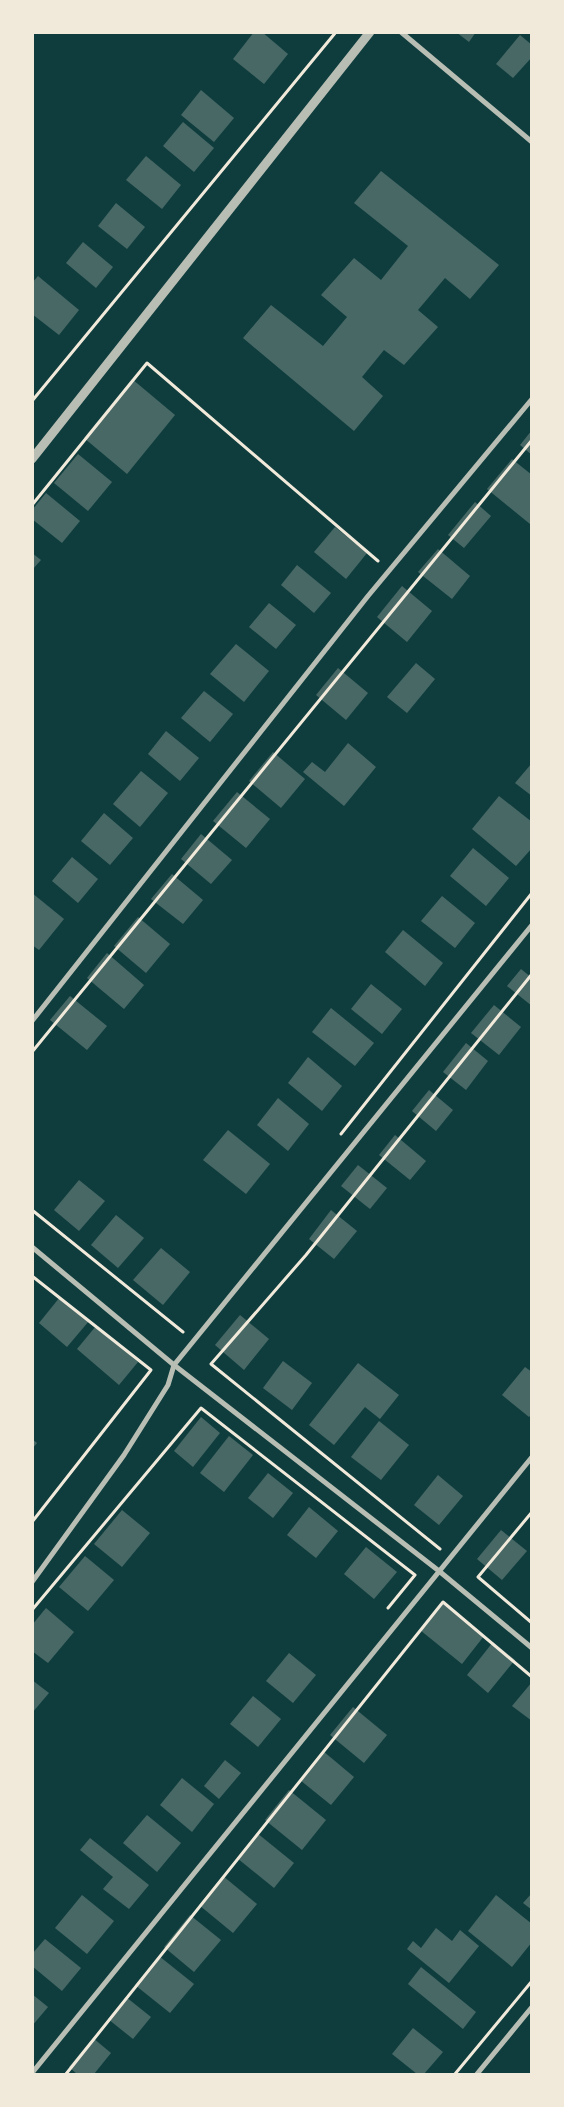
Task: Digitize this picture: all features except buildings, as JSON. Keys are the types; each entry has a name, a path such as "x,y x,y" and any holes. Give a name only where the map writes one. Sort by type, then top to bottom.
{"street":[{"path":"32,459 370,32"},
{"path":"401,32 532,142"},
{"path":"32,1021 368,596 532,399"},
{"path":"32,1582 124,1455 168,1385 174,1365 532,925"},
{"path":"32,1247 174,1365 439,1571 532,1648"},
{"path":"32,2073 532,1457"},
{"path":"476,2074 532,2007"}],"path":[{"path":"32,401 336,32"},
{"path":"32,505 147,363 380,563"},
{"path":"32,1052 532,440"},
{"path":"336,1140 532,893"},
{"path":"447,1543 441,1550 211,1364 306,1254 532,974"},
{"path":"32,1210 183,1333 189,1325"},
{"path":"32,1276 151,1370 32,1522"},
{"path":"32,1610 201,1408 415,1575 383,1614"},
{"path":"532,1512 478,1577 532,1623"},
{"path":"66,2074 443,1602 532,1677"},
{"path":"455,2074 532,1980"}]}
